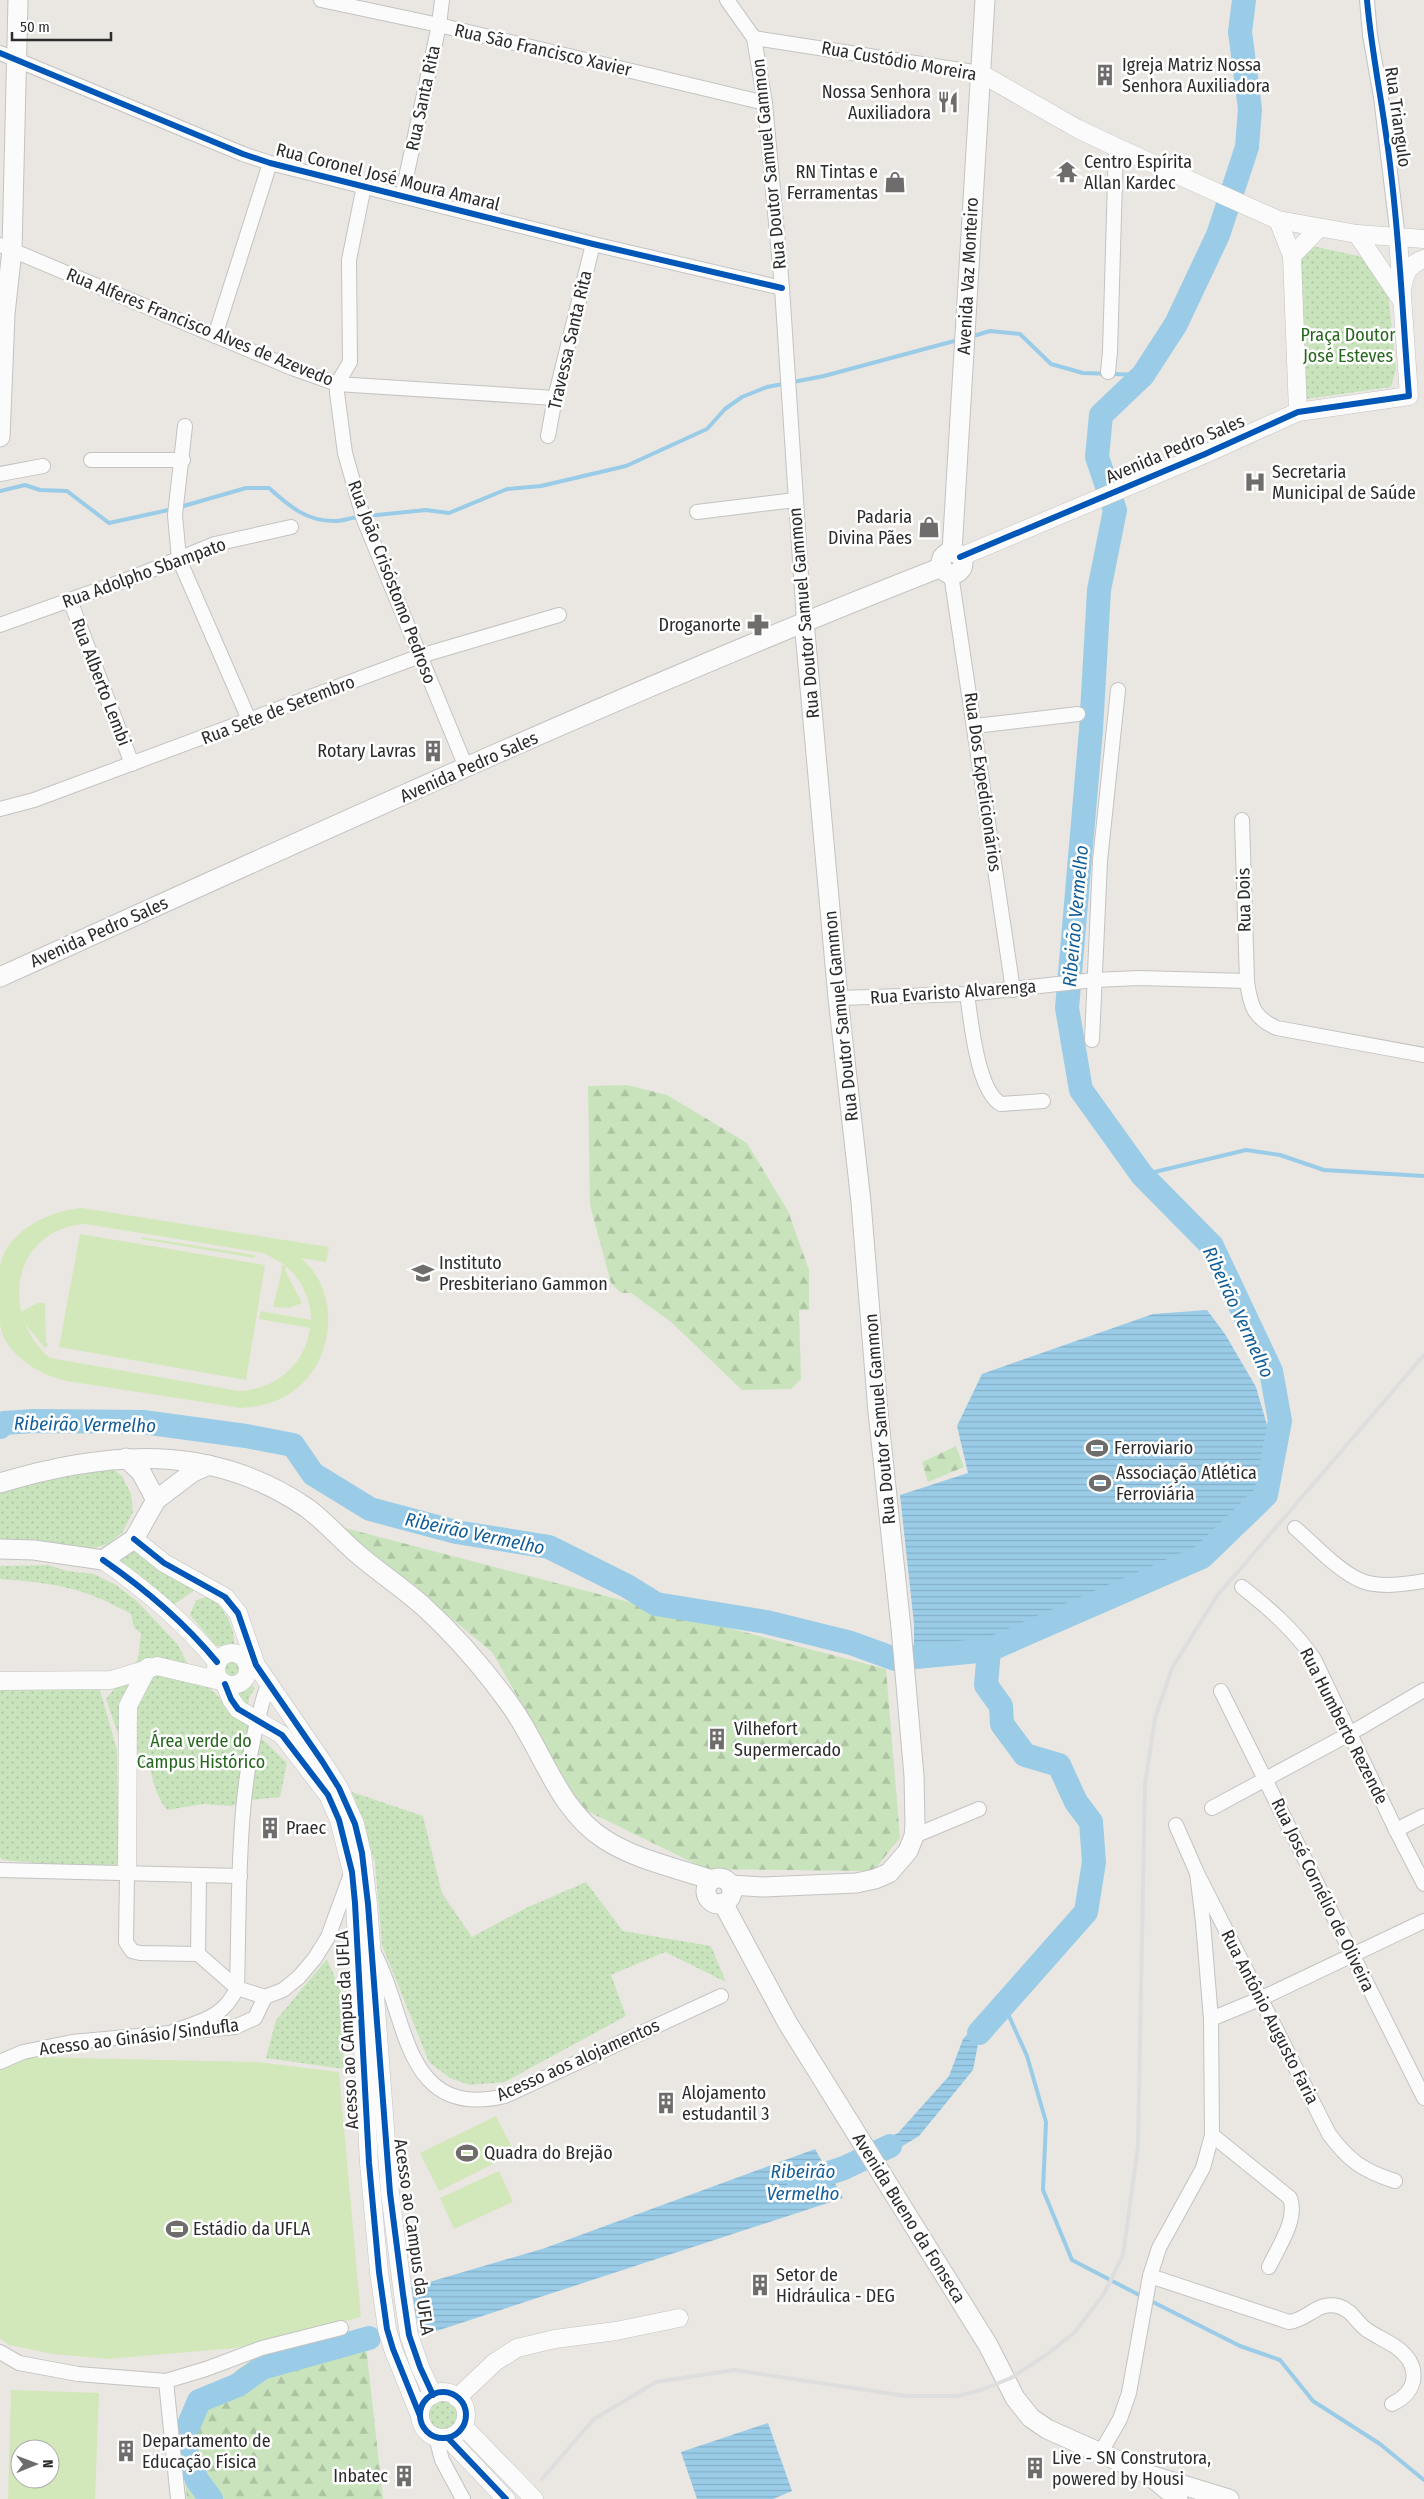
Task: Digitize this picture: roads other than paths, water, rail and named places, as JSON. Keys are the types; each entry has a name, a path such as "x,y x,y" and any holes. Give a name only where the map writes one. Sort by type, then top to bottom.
{"main road":[{"path":"0,438 6,314 8,56 18,0"},
{"name":"Avenida Vaz Monteiro","path":"951,563 985,0"},
{"name":"Avenida Pedro Sales","path":"0,977 466,767 804,621 951,563"},
{"name":"Rua Doutor Samuel Gammon","path":"727,1894 875,1879 888,1873 900,1861 908,1851 914,1836 914,1776 901,1628 878,1412 861,1202 838,998 804,621"},
{"path":"126,1458 141,1472 156,1500"},
{"path":"0,1484 64,1465 126,1458 161,1458 209,1465 258,1480 309,1510 359,1555 422,1605 472,1657 511,1706 570,1808 588,1827 604,1840 621,1848 662,1865 712,1880 707,1886 707,1895 716,1903 727,1894"},
{"path":"0,1550 34,1550 103,1560 134,1539 156,1500 193,1472 209,1465"},
{"name":"Avenida Bueno da Fonseca","path":"727,1894 787,2022 988,2345 1015,2398 1031,2418 1047,2429 1150,2475"},
{"path":"1150,2475 1178,2499"},
{"path":"1150,2475 1229,2499"}],"street":[{"name":"Rua São Francisco Xavier","path":"322,0 439,25 765,104"},
{"name":"Rua Santa Rita","path":"402,196 439,25 442,0"},
{"name":"Rua Doutor Samuel Gammon","path":"727,0 754,38 765,104 782,288 804,621"},
{"name":"Rua Triangulo","path":"1367,0 1370,35 1381,97 1398,238"},
{"name":"Rua Custódio Moreira","path":"754,38 980,73 1116,147 1215,194 1278,220 1358,234 1424,239"},
{"name":"Rua Coronel José Moura Amaral","path":"8,56 243,154 270,163 593,244 782,288"},
{"path":"1108,372 1111,342 1116,147"},
{"path":"215,336 270,163"},
{"path":"337,384 350,362 350,260 364,186"},
{"path":"1278,220 1292,256 1298,412"},
{"path":"1292,256 1320,228"},
{"path":"1358,234 1401,301"},
{"path":"1398,238 1401,301"},
{"name":"Travessa Santa Rita","path":"548,436 555,398 593,244"},
{"name":"Rua Alferes Francisco Alves de Azevedo","path":"6,248 215,336 337,384 555,398"},
{"path":"1401,301 1407,269 1412,264 1424,260"},
{"name":"Avenida Pedro Sales","path":"951,563 1091,500 1298,412 1409,396 1401,301"},
{"name":"Rua João Crisóstomo Pedroso","path":"337,384 339,420 352,485 364,520 466,767"},
{"path":"185,426 183,460 175,514 179,559 250,722"},
{"path":"91,460 183,460"},
{"path":"0,474 43,466"},
{"path":"697,512 795,500"},
{"name":"Rua Adolpho Sbampato","path":"0,626 215,544 291,527"},
{"name":"Rua Dos Expedicionários","path":"951,563 1013,990"},
{"name":"Rua Alberto Lembi","path":"70,600 98,680 132,764"},
{"name":"Rua Sete de Setembro","path":"0,809 34,800 250,722 420,656 559,615"},
{"path":"1092,1040 1090,980 1104,817 1118,690"},
{"path":"975,726 1078,714"},
{"name":"Rua Dois","path":"1242,820 1247,981 1254,1009 1260,1019 1272,1026 1356,1044 1424,1055"},
{"name":"Rua Evaristo Alvarenga","path":"838,998 967,994 1090,980 1139,978 1247,981"},
{"path":"967,994 982,1074 992,1098 1000,1104 1043,1100"},
{"path":"1295,1528 1352,1576 1363,1582 1377,1584 1424,1581"},
{"name":"Acesso ao Campus da UFLA","path":"134,1539 164,1563 225,1597 238,1613 251,1664 268,1684 322,1761 339,1788 355,1824 362,1853 390,2193 402,2294 409,2335 420,2367 433,2395"},
{"path":"103,1560 171,1614 196,1637 217,1662"},
{"name":"Rua Humberto Rezende","path":"1242,1587 1275,1613 1298,1636 1314,1659 1424,1884"},
{"path":"0,1681 111,1680 148,1667 169,1667 231,1685 242,1681 251,1664 237,1653 229,1652 222,1656 215,1668 223,1682"},
{"path":"148,1667 128,1706 126,1942 132,1950 140,1953 198,1954 237,1988 265,1997 283,1990 299,1976 314,1958 328,1937 352,1872"},
{"path":"111,1680 128,1706"},
{"name":"Acesso ao CAmpus da UFLA","path":"223,1682 238,1709 282,1735 328,1795 339,1820 352,1872 361,1997 369,2163 379,2272 387,2329 392,2349 425,2429 442,2437"},
{"path":"174,2031 203,2021 225,2009 237,1988 240,1876 246,1784 258,1722 268,1684"},
{"path":"1212,1808 1351,1733 1424,1690"},
{"name":"Rua José Cornélio de Oliveira","path":"1221,1691 1424,2098"},
{"path":"914,1836 979,1809"},
{"path":"1396,1830 1424,1816"},
{"name":"Rua Antônio Augusto Faria","path":"1176,1825 1197,1873 1262,1998 1329,2134 1356,2164 1374,2174 1394,2181"},
{"path":"0,1870 240,1876"},
{"path":"1101,2452 1120,2419 1129,2393 1150,2276 1159,2248 1202,2168 1212,2135 1211,2019 1197,1873"},
{"path":"198,1954 199,1876"},
{"path":"1211,2019 1262,1998 1424,1921"},
{"name":"Acesso aos alojamentos","path":"371,1949 390,1990 401,2031 421,2071 436,2086 454,2097 490,2099 504,2096 721,1996"},
{"name":"Acesso ao Ginásio/Sindufla","path":"0,2062 23,2052 64,2044 174,2031 212,2030 247,2023 255,2018 265,1997"},
{"path":"375,2022 401,2031"},
{"path":"1212,2135 1281,2188 1292,2203 1291,2221 1269,2267"},
{"path":"1150,2276 1289,2322 1299,2320 1315,2309 1327,2305 1345,2308 1365,2329 1397,2348 1410,2363 1414,2377 1412,2386 1407,2394 1392,2404"},
{"path":"458,2398 495,2362 517,2348 555,2339 679,2318"},
{"path":"0,2352 19,2363 78,2374 166,2381 206,2369 262,2348 341,2328"},
{"path":"166,2381 178,2499"},
{"path":"420,2416 423,2404 433,2395 446,2392 458,2398 465,2411 463,2426 454,2435 442,2437"},
{"path":"463,2426 534,2499"},
{"path":"442,2437 442,2460 463,2499"},
{"path":"442,2437 506,2499"}],"water":[{"name":"Associação Atlética Ferroviária","path":"1207,1310 1225,1334 1256,1387 1271,1439 1259,1492 1209,1543 997,1640 914,1646 914,1624 900,1495 968,1473 957,1426 982,1374 1153,1314"},
{"path":"998,2002 1002,2015 978,2044 973,2070 919,2136 881,2159 872,2146 898,2133 949,2076 963,2039"},
{"name":"Ribeirão Vermelho","path":"815,2149 843,2198 421,2336 409,2288 545,2248"},
{"path":"768,2423 792,2491 773,2499 697,2499 681,2452"}],"waterway":[{"name":"Ribeirão Vermelho","path":"979,2033 1086,1912 1094,1862 1091,1822 1076,1802 1059,1765 1025,1755 1002,1724 1001,1706 986,1685 989,1650 1202,1557 1266,1495 1280,1421 1271,1371 1212,1246 1142,1175 1081,1090 1067,1008 1091,730 1099,590 1115,510 1097,457 1101,415 1143,375 1176,324 1218,235 1247,147 1250,109 1240,32 1244,0"},
{"path":"970,337 990,331 1020,334 1051,364 1083,373 1143,375"},
{"path":"367,516 426,510 449,513 507,489 541,486 626,466 707,429 725,409 742,397 767,387 824,376 958,340"},
{"path":"0,491 25,485 40,490 67,491 109,523 173,509"},
{"path":"180,507 246,488 269,488 291,507 316,519 336,521 360,517"},
{"path":"1142,1175 1246,1150 1280,1155 1324,1170 1424,1176"},
{"name":"Ribeirão Vermelho","path":"0,1427 4,1423 34,1421 143,1422 246,1436 293,1445 313,1474 370,1509 456,1532 549,1547 627,1586 656,1604 766,1622 851,1643 895,1659 989,1650"},
{"path":"1004,2005 1027,2056 1046,2122 1043,2190 1072,2260 1143,2297"},
{"name":"Ribeirão Vermelho","path":"799,2183 844,2168 890,2146"},
{"path":"1149,2300 1240,2346 1280,2360 1313,2401 1380,2444 1424,2480"},
{"name":"Ribeirão Vermelho","path":"211,2499 197,2480 182,2441 199,2401 238,2385 262,2368 369,2338"}],"railway":[{"path":"542,2479 594,2419 656,2382 734,2370 906,2396 958,2396 981,2390 1011,2378 1046,2355 1074,2333 1104,2294 1123,2255 1138,2146 1145,1784 1155,1718 1172,1668 1217,1596 1424,1355"}],"place":[{"name":"Igreja Matriz Nossa Senhora Auxiliadora","path":"1105,75"},
{"name":"Nossa Senhora Auxiliadora","path":"948,102"},
{"name":"Centro Espírita Allan Kardec","path":"1067,172"},
{"name":"RN Tintas e Ferramentas","path":"895,182"},
{"name":"Secretaria Municipal de Saúde","path":"1255,482"},
{"name":"Padaria Divina Pães","path":"929,527"},
{"name":"Droganorte","path":"758,625"},
{"name":"Rotary Lavras","path":"433,751"},
{"name":"Instituto Presbiteriano Gammon","path":"423,1273"},
{"name":"Ferroviario","path":"1097,1448"},
{"name":"Associação Atlética Ferroviária","path":"1100,1483"},
{"name":"Vilhefort Supermercado","path":"717,1739"},
{"name":"Praec","path":"270,1828"},
{"name":"Alojamento estudantil 3","path":"666,2103"},
{"name":"Quadra do Brejão","path":"467,2153"},
{"name":"Estádio da UFLA","path":"177,2229"},
{"name":"Setor de Hidráulica - DEG","path":"760,2285"},
{"name":"Departamento de Educação Física","path":"126,2451"},
{"name":"Live - SN Construtora, powered by Housi","path":"1035,2468"},
{"name":"Inbatec","path":"404,2476"}],"park label":[{"name":"Praça Doutor José Esteves","path":"1348,345"},
{"name":"Área verde do Campus Histórico","path":"201,1751"}]}
